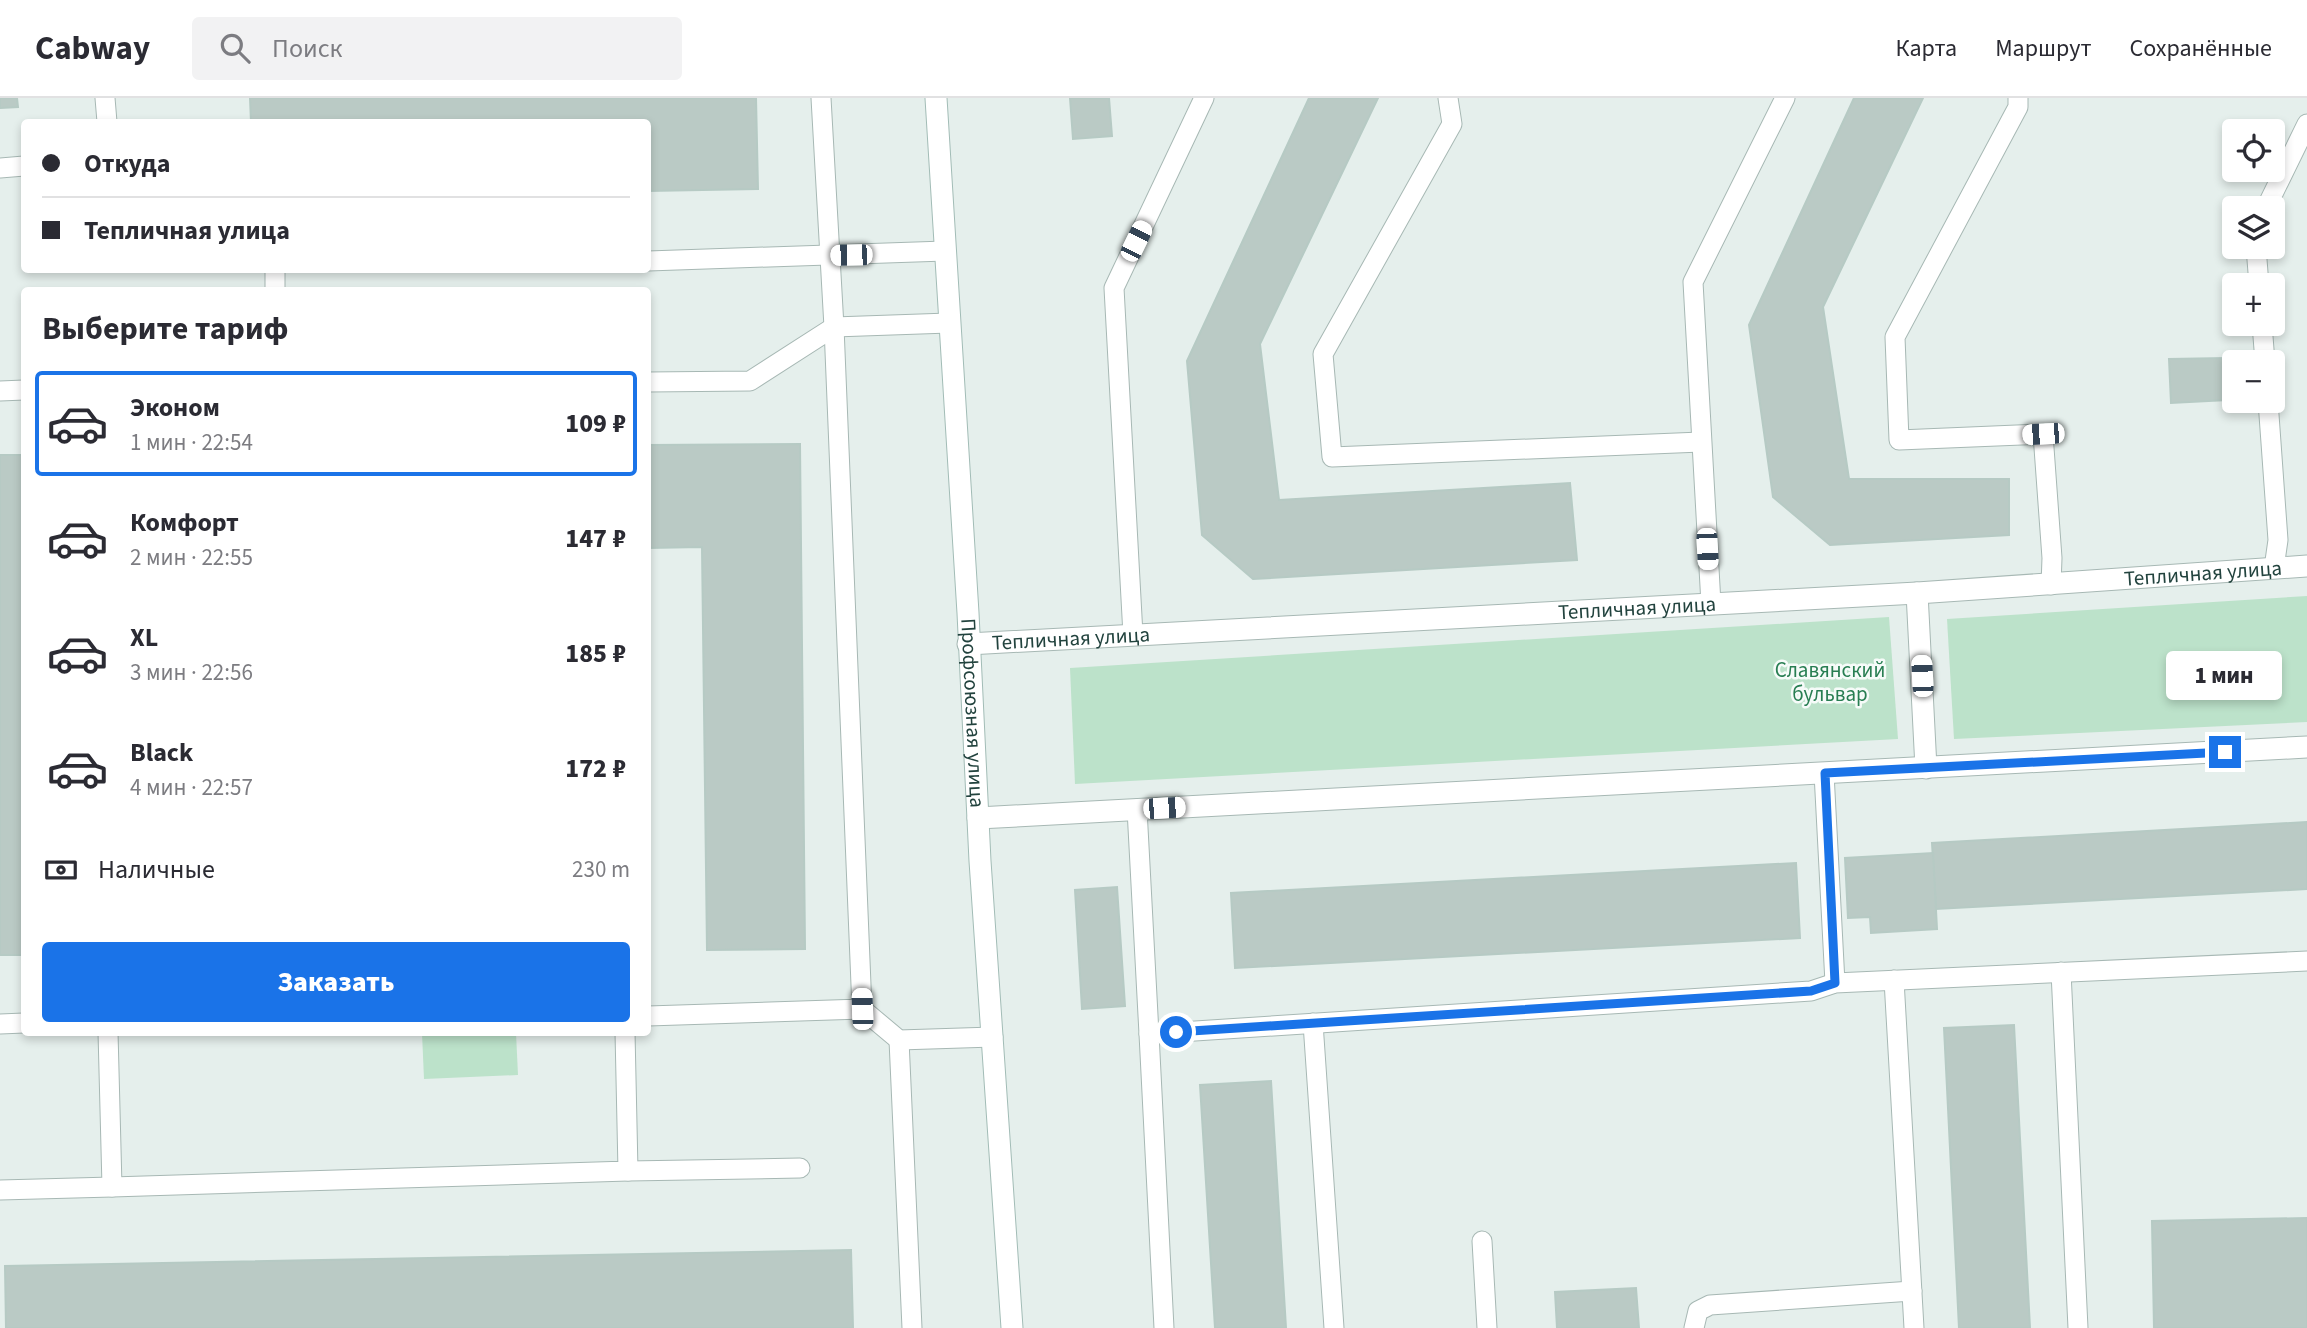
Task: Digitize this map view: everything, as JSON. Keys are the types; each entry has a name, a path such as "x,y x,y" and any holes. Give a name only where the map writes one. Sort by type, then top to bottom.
{"street":[{"name":"Профсоюзная улица","path":"936,98 978,818 1012,1328"},
{"name":"Тепличная улица","path":"968,644 1917,593 2307,566"},
{"path":"1917,593 1926,768"},
{"path":"978,818 2307,747"}],"lane":[{"path":"105,98 107,119"},
{"path":"821,98 831,256 862,1009"},
{"path":"1133,635 1114,288 1204,98"},
{"path":"1448,98 1452,124 1323,354 1332,457 1701,442"},
{"path":"1712,604 1693,282 1785,98"},
{"path":"2018,98 2018,107 1895,337 1899,440 2043,434 2052,558 2050,585"},
{"path":"2272,196 2307,124"},
{"path":"0,168 21,166"},
{"path":"651,261 945,251"},
{"path":"651,382 750,381 834,327 949,323"},
{"path":"0,390 21,390"},
{"path":"2269,413 2278,540 2274,568"},
{"path":"1825,773 1835,983"},
{"path":"1137,809 1164,1328"},
{"path":"1149,1034 1811,991 1835,983 2307,961"},
{"path":"2061,972 2078,1328"},
{"path":"1894,980 1914,1328"},
{"path":"651,1016 862,1009 899,1040 993,1037"},
{"path":"0,1024 21,1023"},
{"path":"1313,1023 1334,1328"},
{"path":"108,1036 112,1187"},
{"path":"625,1036 628,1171"},
{"path":"899,1040 912,1328"},
{"path":"0,1190 800,1168"},
{"path":"1482,1241 1487,1328"},
{"path":"1694,1328 1698,1311 1710,1305 1912,1291"}],"green space":[{"path":"2307,596 2307,722 1954,739 1947,619"},
{"name":"Славянский бульвар","path":"1889,617 1898,739 1075,784 1070,668"},
{"path":"422,1036 516,1036 518,1075 424,1079"}],"building":[{"path":"0,98 17,98 18,107 0,108"},
{"path":"250,98 756,98 758,189 651,191 651,119 251,119"},
{"path":"1070,98 1109,98 1112,136 1073,139"},
{"path":"1309,98 1378,98 1260,344 1279,500 1570,483 1577,560 1253,579 1202,535 1187,361"},
{"path":"1854,98 1923,98 1823,307 1849,479 2009,479 2009,535 1830,545 1773,497 1749,325"},
{"path":"2222,358 2222,400 2171,403 2169,359"},
{"path":"800,444 805,949 707,950 702,547 651,548 651,445"},
{"path":"0,455 21,455 21,955 0,955"},
{"path":"2307,822 2307,889 1936,909 1932,843"},
{"path":"1933,853 1937,929 1871,933 1870,917 1848,918 1845,858"},
{"path":"1796,863 1800,938 1235,968 1231,893"},
{"path":"1117,887 1125,1006 1082,1009 1075,890"},
{"path":"2014,1025 2030,1328 1959,1328 1944,1028"},
{"path":"1271,1081 1286,1328 1215,1328 1200,1085"},
{"path":"2307,1218 2307,1328 2154,1328 2152,1221"},
{"path":"851,1250 853,1328 6,1328 5,1266"},
{"path":"1636,1288 1639,1328 1557,1328 1555,1292"}],"route":[{"path":"1176,1032 1811,991 1835,983 1825,773 2225,752"}]}
